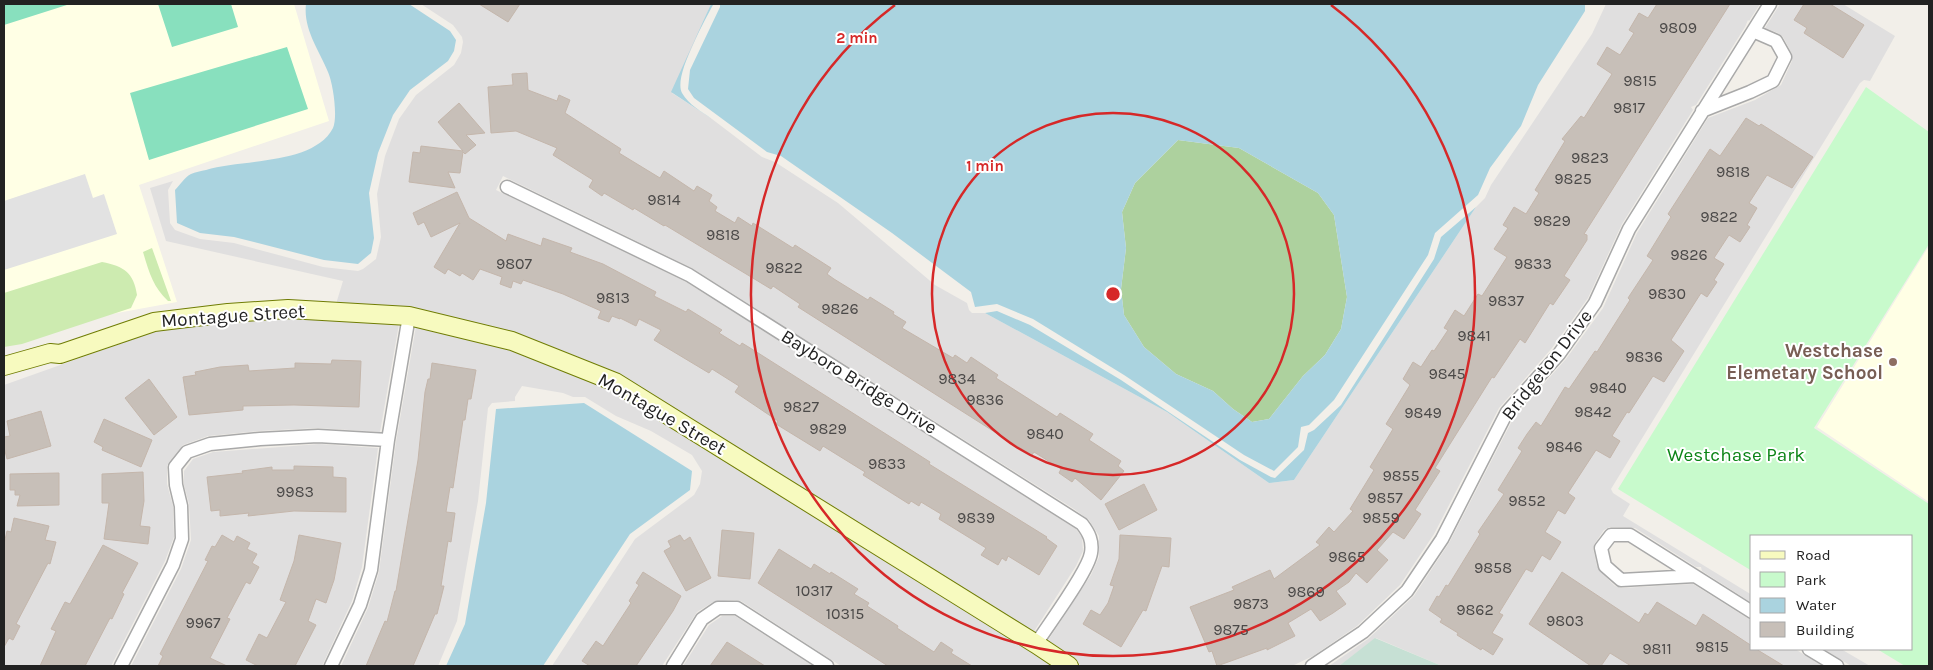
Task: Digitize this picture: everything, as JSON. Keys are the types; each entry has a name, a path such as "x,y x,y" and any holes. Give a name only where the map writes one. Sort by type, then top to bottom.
{"street":[{"name":"Bridgeton Drive","path":"1312,666 1363,632 1407,591 1442,539 1507,412 1559,354 1595,302 1629,229 1770,4"},
{"path":"1702,111 1773,81 1784,57 1776,41 1753,31"},
{"name":"Bayboro Bridge Drive","path":"507,187 689,275 1082,524 1091,535 1091,553 1084,571 1036,644"},
{"name":"Montague Street","path":"4,377 52,361 60,354 154,322 288,308 409,316 512,341 615,382 1069,666"},
{"path":"332,666 360,605 371,570 388,440 409,316"},
{"name":"Montague Street","path":"4,366 50,353 60,354"},
{"path":"121,666 173,565 182,539 181,506 176,485 176,467 187,452 210,444 260,439 318,436 388,440"},
{"path":"1695,576 1621,580 1605,566 1602,548 1612,535 1630,535 1695,576 1750,611"},
{"path":"673,666 702,619 718,608 737,608 827,666"},
{"path":"1811,650 1837,666"}],"shaded area":[{"path":"4,4 294,4 329,121 139,185 177,302 30,329 4,336"},
{"path":"421,4 711,4 672,93 712,119 762,157 775,162 838,203 935,285 967,303 972,313 985,313 1167,412 1269,483 1294,480 1476,207 1485,198 1491,185 1592,34 1606,4 1760,4 1748,20 1696,105 1691,107 1693,110 1622,224 1588,298 1552,348 1499,408 1434,534 1400,585 1357,626 1313,656 1292,666 1082,666 1047,642 1091,575 1099,557 1099,536 1089,520 692,268 503,176 496,190 686,282 1076,529 1082,537 1083,551 1076,566 1033,633 513,333 402,306 336,304 343,281 166,241 150,188 173,181 168,190 170,223 175,230 200,239 234,243 323,267 358,271 376,259 381,237 377,194 385,156 399,119 416,95 454,65 461,53 463,42 462,37 453,25"},
{"path":"1780,4 1843,4 1895,36 1870,81 1864,80 1860,83 1611,489 1613,493 1630,504 1623,516 1750,594 1750,602 1702,571 1701,567 1696,567 1635,528 1610,527 1604,530 1593,548 1597,566 1615,586 1622,588 1693,584 1750,620 1750,650 1797,650 1822,666 1442,666 1376,638 1339,666 1329,666 1368,639 1414,596 1449,543 1514,417 1566,359 1603,308 1637,233 1708,118 1755,100 1781,85 1792,61 1792,54 1783,37 1765,28"},
{"path":"85,174 93,198 104,194 117,234 4,270 4,201"},
{"name":"Westchase Elemetary School","path":"1929,246 1929,502 1817,427"},
{"path":"289,316 399,324 380,432 317,428 258,431 208,436 183,445 167,466 167,484 173,506 174,537 165,561 111,666 4,666 4,385 156,331"},
{"path":"416,326 510,349 612,389 1055,666 841,666 741,601 735,600 713,602 697,612 662,666 552,666 635,539 694,495 700,484 702,471 692,455 651,431 616,416 585,397 573,397 563,393 522,386 515,397 515,401 492,403 488,408 478,501 457,621 438,666 341,666 368,608 379,572 396,442"},
{"path":"319,444 378,448 362,567 352,601 322,666 131,666 181,569 191,540 189,504 184,485 184,471 193,459 213,452"},
{"path":"722,616 735,616 813,666 683,666 709,625"},
{"path":"1375,638 1442,666 1339,666"},
{"path":"1826,650 1843,650 1870,666 1851,666"}],"green space":[{"path":"4,4 70,4 4,25"},
{"path":"158,4 231,4 238,27 172,47"},
{"path":"287,47 308,109 149,160 130,93"},
{"name":"Westchase Park","path":"1866,87 1929,132 1929,244 1814,428 1929,504 1929,666 1905,666 1879,650 1913,650 1913,535 1750,535 1750,570 1618,489"},
{"path":"1178,140 1239,148 1318,193 1334,215 1347,297 1341,329 1325,355 1303,376 1269,419 1252,422 1233,409 1213,391 1176,374 1144,347 1124,315 1121,289 1126,248 1122,212 1135,183"},
{"path":"152,248 171,301 168,301 163,296 155,285 150,273 143,252"},
{"path":"102,262 122,268 130,276 136,287 137,295 131,308 22,344 4,347 4,293"}],"water":[{"path":"306,4 409,4 450,31 456,40 454,51 448,61 410,90 393,115 378,153 369,193 374,238 371,253 358,264 324,260 234,237 200,233 177,223 175,190 191,174 294,155 310,149 324,140 333,128 335,108 332,84 309,31"},
{"path":"711,4 713,5 685,63 680,85 682,93 688,101 712,119 671,92"},
{"path":"720,4 1585,4 1585,11 1538,85 1521,126 1490,168 1478,195 1435,233 1428,255 1334,400 1309,425 1301,427 1298,447 1274,471 1244,455 1124,375 1033,319 997,304 975,307 971,292 892,233 781,156 767,152 694,98 688,89 690,70","holes":["1178,140 1239,148 1318,193 1334,215 1347,297 1341,329 1325,355 1303,376 1269,419 1252,422 1233,409 1213,391 1176,374 1144,347 1124,315 1121,289 1126,248 1122,212 1135,183"]},
{"path":"1476,207 1294,480 1269,483 1167,412 985,313 997,311 1030,325 1121,380 1240,460 1275,478 1304,450 1308,433 1314,430 1341,405 1434,259 1441,237"},
{"path":"584,403 692,471 690,490 630,534 543,666 446,666 465,624 486,503 496,409"}],"building":[{"path":"479,4 520,4 508,22"},
{"path":"1657,4 1730,4 1584,234 1587,235 1587,240 1564,276 1570,280 1553,305 1550,303 1525,343 1520,339 1494,378 1492,377 1435,468 1440,471 1415,510 1421,514 1404,539 1393,532 1377,550 1388,560 1367,583 1356,573 1349,582 1336,591 1346,604 1320,621 1311,609 1288,623 1295,636 1267,650 1267,648 1217,666 1212,651 1209,652 1190,607 1234,590 1232,587 1270,570 1274,579 1320,545 1316,542 1329,527 1334,532 1353,511 1350,509 1374,470 1370,467 1393,429 1386,424 1410,385 1403,379 1413,362 1421,367 1448,330 1444,328 1455,310 1464,316 1478,294 1482,296 1507,257 1494,249 1508,228 1503,225 1514,207 1526,214 1539,193 1535,190 1565,141 1562,139 1581,116 1584,118 1612,74 1597,64 1607,47 1620,55 1634,33 1629,30 1639,13 1648,18"},
{"path":"1804,4 1830,4 1864,25 1843,58 1804,33 1807,28 1794,20"},
{"path":"527,73 528,90 557,101 559,95 570,100 565,113 621,149 619,153 660,178 664,171 694,191 697,186 712,195 709,201 717,207 715,211 735,223 738,217 752,226 753,223 793,248 795,245 831,268 827,274 834,279 868,300 870,297 894,312 893,314 906,322 902,328 953,358 955,355 967,363 971,357 998,375 996,378 1057,417 1060,413 1093,434 1089,440 1121,461 1118,466 1124,471 1101,500 1075,478 1072,482 1059,473 1061,469 1034,452 1032,455 1001,436 798,307 800,304 773,286 771,289 634,208 633,210 604,193 602,196 589,187 593,180 553,155 557,148 516,131 491,133 488,87 513,85 512,74"},
{"path":"459,103 485,133 466,135 476,145 465,154 463,152 460,173 448,172 455,188 409,182 413,152 420,153 421,146 463,151 438,122"},
{"path":"1746,118 1759,126 1761,124 1813,157 1792,188 1767,175 1749,203 1757,208 1747,225 1750,227 1740,242 1729,235 1714,258 1724,264 1714,280 1717,282 1707,297 1701,293 1671,340 1684,351 1664,382 1653,376 1629,413 1627,412 1612,436 1620,441 1610,458 1596,450 1568,493 1575,498 1565,514 1558,510 1545,532 1561,542 1550,560 1542,555 1532,572 1526,569 1499,613 1503,615 1492,633 1503,639 1493,655 1482,648 1481,650 1440,622 1442,619 1429,610 1437,596 1439,597 1446,585 1448,586 1480,534 1478,532 1504,494 1498,490 1522,451 1518,448 1527,434 1536,422 1541,426 1565,387 1569,389 1595,351 1597,352 1630,300 1628,298 1653,260 1647,256 1671,217 1668,214 1710,149 1720,156"},
{"path":"457,192 469,218 506,241 508,234 541,246 543,238 572,248 570,252 603,264 656,292 654,296 686,312 688,309 722,330 719,333 740,346 742,343 755,351 930,462 929,464 1047,537 1057,546 1039,575 1008,556 1006,561 1002,558 998,565 981,555 986,548 939,519 941,514 921,502 919,506 911,501 909,504 863,475 865,472 823,446 820,451 776,424 778,421 735,392 739,386 712,369 709,373 654,340 661,330 639,319 636,326 612,316 609,322 598,318 601,311 563,294 523,280 521,284 513,281 511,288 500,284 502,277 480,269 473,280 462,273 460,276 448,269 445,274 434,267 460,223 431,237 424,222 418,225 413,213"},
{"path":"332,360 361,361 359,407 243,406 243,410 189,415 183,377 196,375 195,372 220,367 248,365 249,371 295,368 295,363 331,364"},
{"path":"432,363 476,370 471,399 468,399 465,420 463,420 453,488 450,487 446,512 455,513 451,542 448,541 441,586 444,586 437,614 435,614 413,666 366,666 385,621 387,622 396,591 418,460 425,392 428,379 430,379"},
{"path":"149,379 177,417 154,435 125,398"},
{"path":"41,411 51,446 7,459 4,437 10,436 7,421"},
{"path":"104,419 152,440 141,467 102,450 103,447 94,442"},
{"path":"294,466 333,467 333,477 346,478 346,512 294,511 248,516 249,513 220,516 220,510 211,511 207,477 243,473 242,471 272,467 272,470 294,470"},
{"path":"143,472 144,501 140,526 150,527 148,544 104,539 109,503 102,503 102,474"},
{"path":"59,473 59,505 17,506 20,495 15,495 15,490 10,490 10,474"},
{"path":"1144,484 1157,510 1119,530 1105,504"},
{"path":"14,518 49,526 45,540 56,542 50,564 48,563 16,624 20,626 13,640 9,638 4,647 4,544 7,531 11,532"},
{"path":"722,530 754,533 750,579 718,576"},
{"path":"222,535 234,542 237,536 250,543 247,549 257,554 252,563 259,567 250,584 246,582 227,618 230,619 210,658 227,666 158,666 163,656 160,654 208,561 205,560 212,546 215,547"},
{"path":"299,535 341,543 334,580 326,603 316,599 308,621 316,625 295,666 258,666 246,660 259,634 267,638 286,602 280,600 294,561"},
{"path":"680,535 684,541 690,537 711,578 686,591 664,551 671,547 668,541"},
{"path":"1120,535 1171,538 1169,567 1162,566 1146,611 1143,610 1121,647 1083,624 1091,610 1100,615 1108,603 1114,586 1110,585 1119,559"},
{"path":"103,545 138,563 122,593 124,594 112,619 110,618 85,666 40,666 56,631 51,629 65,602 70,604"},
{"path":"779,549 811,569 814,564 858,589 854,594 869,603 867,606 934,652 941,642 953,650 951,653 972,666 888,666 758,583"},
{"path":"643,572 681,596 673,611 636,666 590,666 582,661 596,641 603,646 631,603 629,601 639,585 636,583"},
{"path":"1562,572 1639,623 1645,613 1648,615 1657,602 1696,626 1703,614 1750,645 1750,650 1758,650 1784,666 1631,666 1610,653 1601,666 1591,666 1529,624"},
{"path":"727,642 765,666 710,666"}],"place":[{"name":"Westchase Elemetary School","path":"1893,362"}]}
